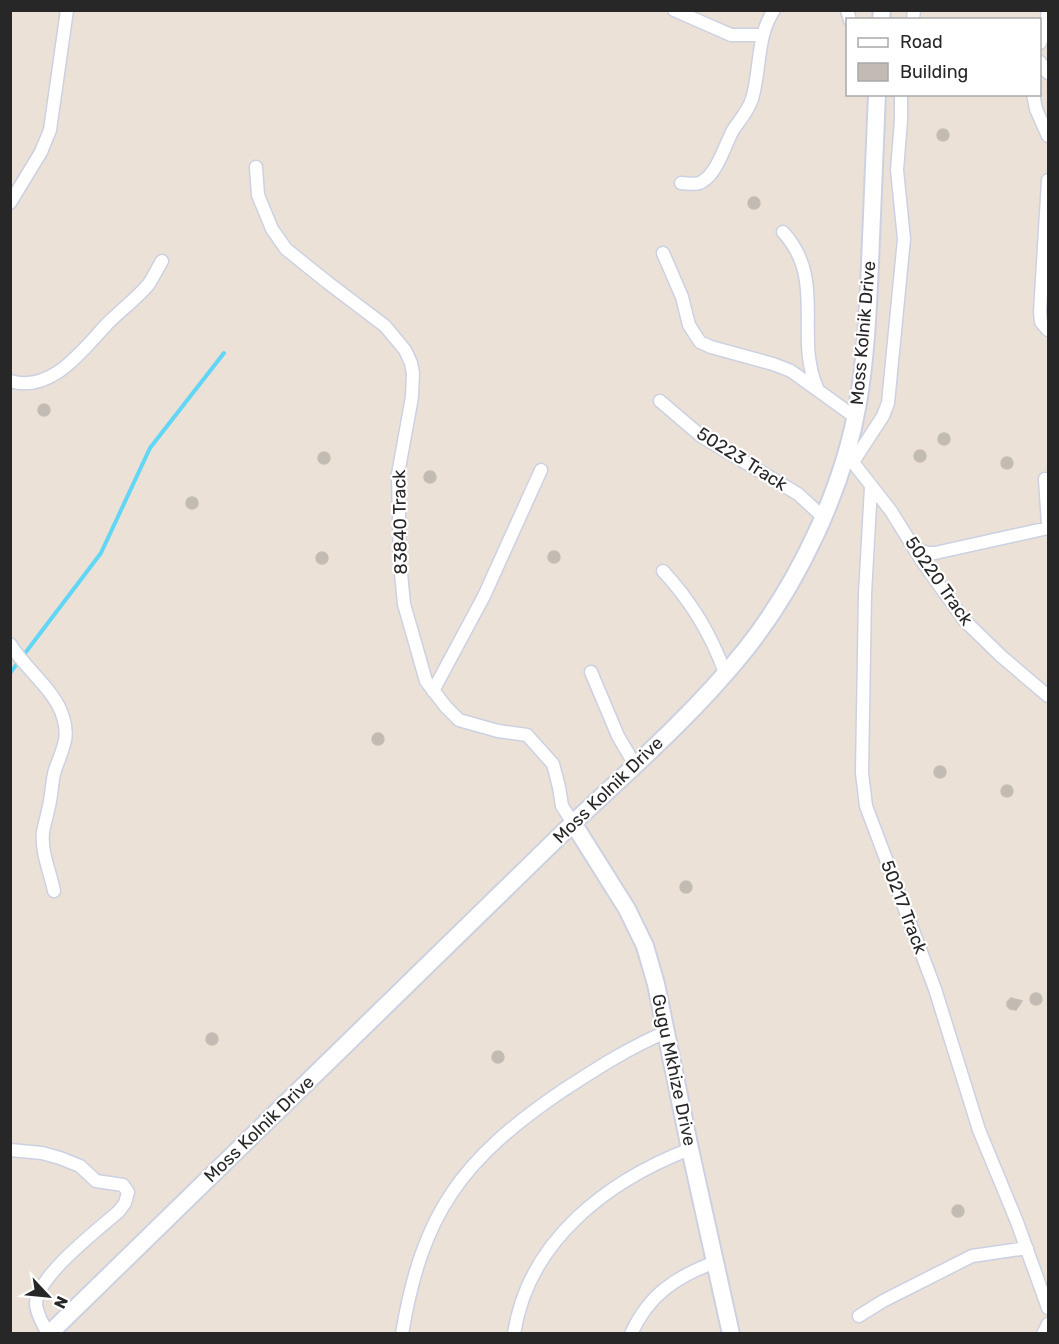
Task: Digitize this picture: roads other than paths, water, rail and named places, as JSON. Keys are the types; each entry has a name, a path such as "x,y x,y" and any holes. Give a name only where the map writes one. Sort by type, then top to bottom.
{"main road":[{"name":"Moss Kolnik Drive","path":"49,1334 635,765 724,673 766,622 806,551 850,457 867,331 877,96"},
{"name":"Gugu Mkhize Drive","path":"573,823 627,909 645,946 656,984 731,1334"}],"street":[{"path":"10,203 32,169 50,130 67,10"},
{"path":"674,10 731,35 762,35"},
{"path":"681,183 698,184 707,179 745,114 755,86 762,35 774,10"},
{"path":"1041,41 1048,10"},
{"path":"850,457 883,416 888,403 904,239 897,170 902,120 901,96"},
{"path":"1033,96 1036,109 1048,136"},
{"name":"83840 Track","path":"256,167 258,195 272,229 286,249 385,326 405,350 411,363 413,373 411,397 398,474 400,574 409,627 422,670 433,691 459,720 498,731 527,735 553,764 562,806 573,823"},
{"path":"1048,180 1040,312 1041,322 1048,330"},
{"path":"783,232 798,251 801,261 809,298 809,366 817,388"},
{"path":"663,253 682,297 689,325 700,342 791,371 855,417"},
{"path":"10,381 20,384 34,383 63,368 81,354 148,284 162,261"},
{"name":"50223 Track","path":"660,401 701,436 798,494 822,516"},
{"name":"50220 Track","path":"850,457 891,511 954,607 972,628 1048,696"},
{"path":"433,691 484,596 542,470"},
{"path":"915,549 935,553 1048,526 1045,479"},
{"name":"50217 Track","path":"871,487 865,594 862,773 866,806 935,989 979,1130 1027,1248 1048,1308"},
{"path":"663,571 693,607 718,654 724,673"},
{"path":"10,644 20,660 54,696 67,732 64,748 55,769 43,838 54,891"},
{"path":"591,672 618,736 635,765"},
{"path":"402,1334 418,1262 435,1220 465,1174 483,1153 524,1117 595,1069 636,1044 666,1032"},
{"path":"514,1334 526,1288 552,1243 568,1225 590,1205 616,1187 663,1159 690,1149"},
{"path":"10,1150 42,1153 71,1162 80,1166 96,1181 123,1185 128,1192 125,1203 119,1211 64,1261 38,1294 36,1309 49,1334"},
{"path":"859,1316 883,1301 972,1256 1027,1248"},
{"path":"631,1334 638,1318 654,1298 674,1281 715,1262"},
{"path":"1043,1334 1048,1324"}],"waterway":[{"path":"10,673 101,553 150,448 224,353"}]}
